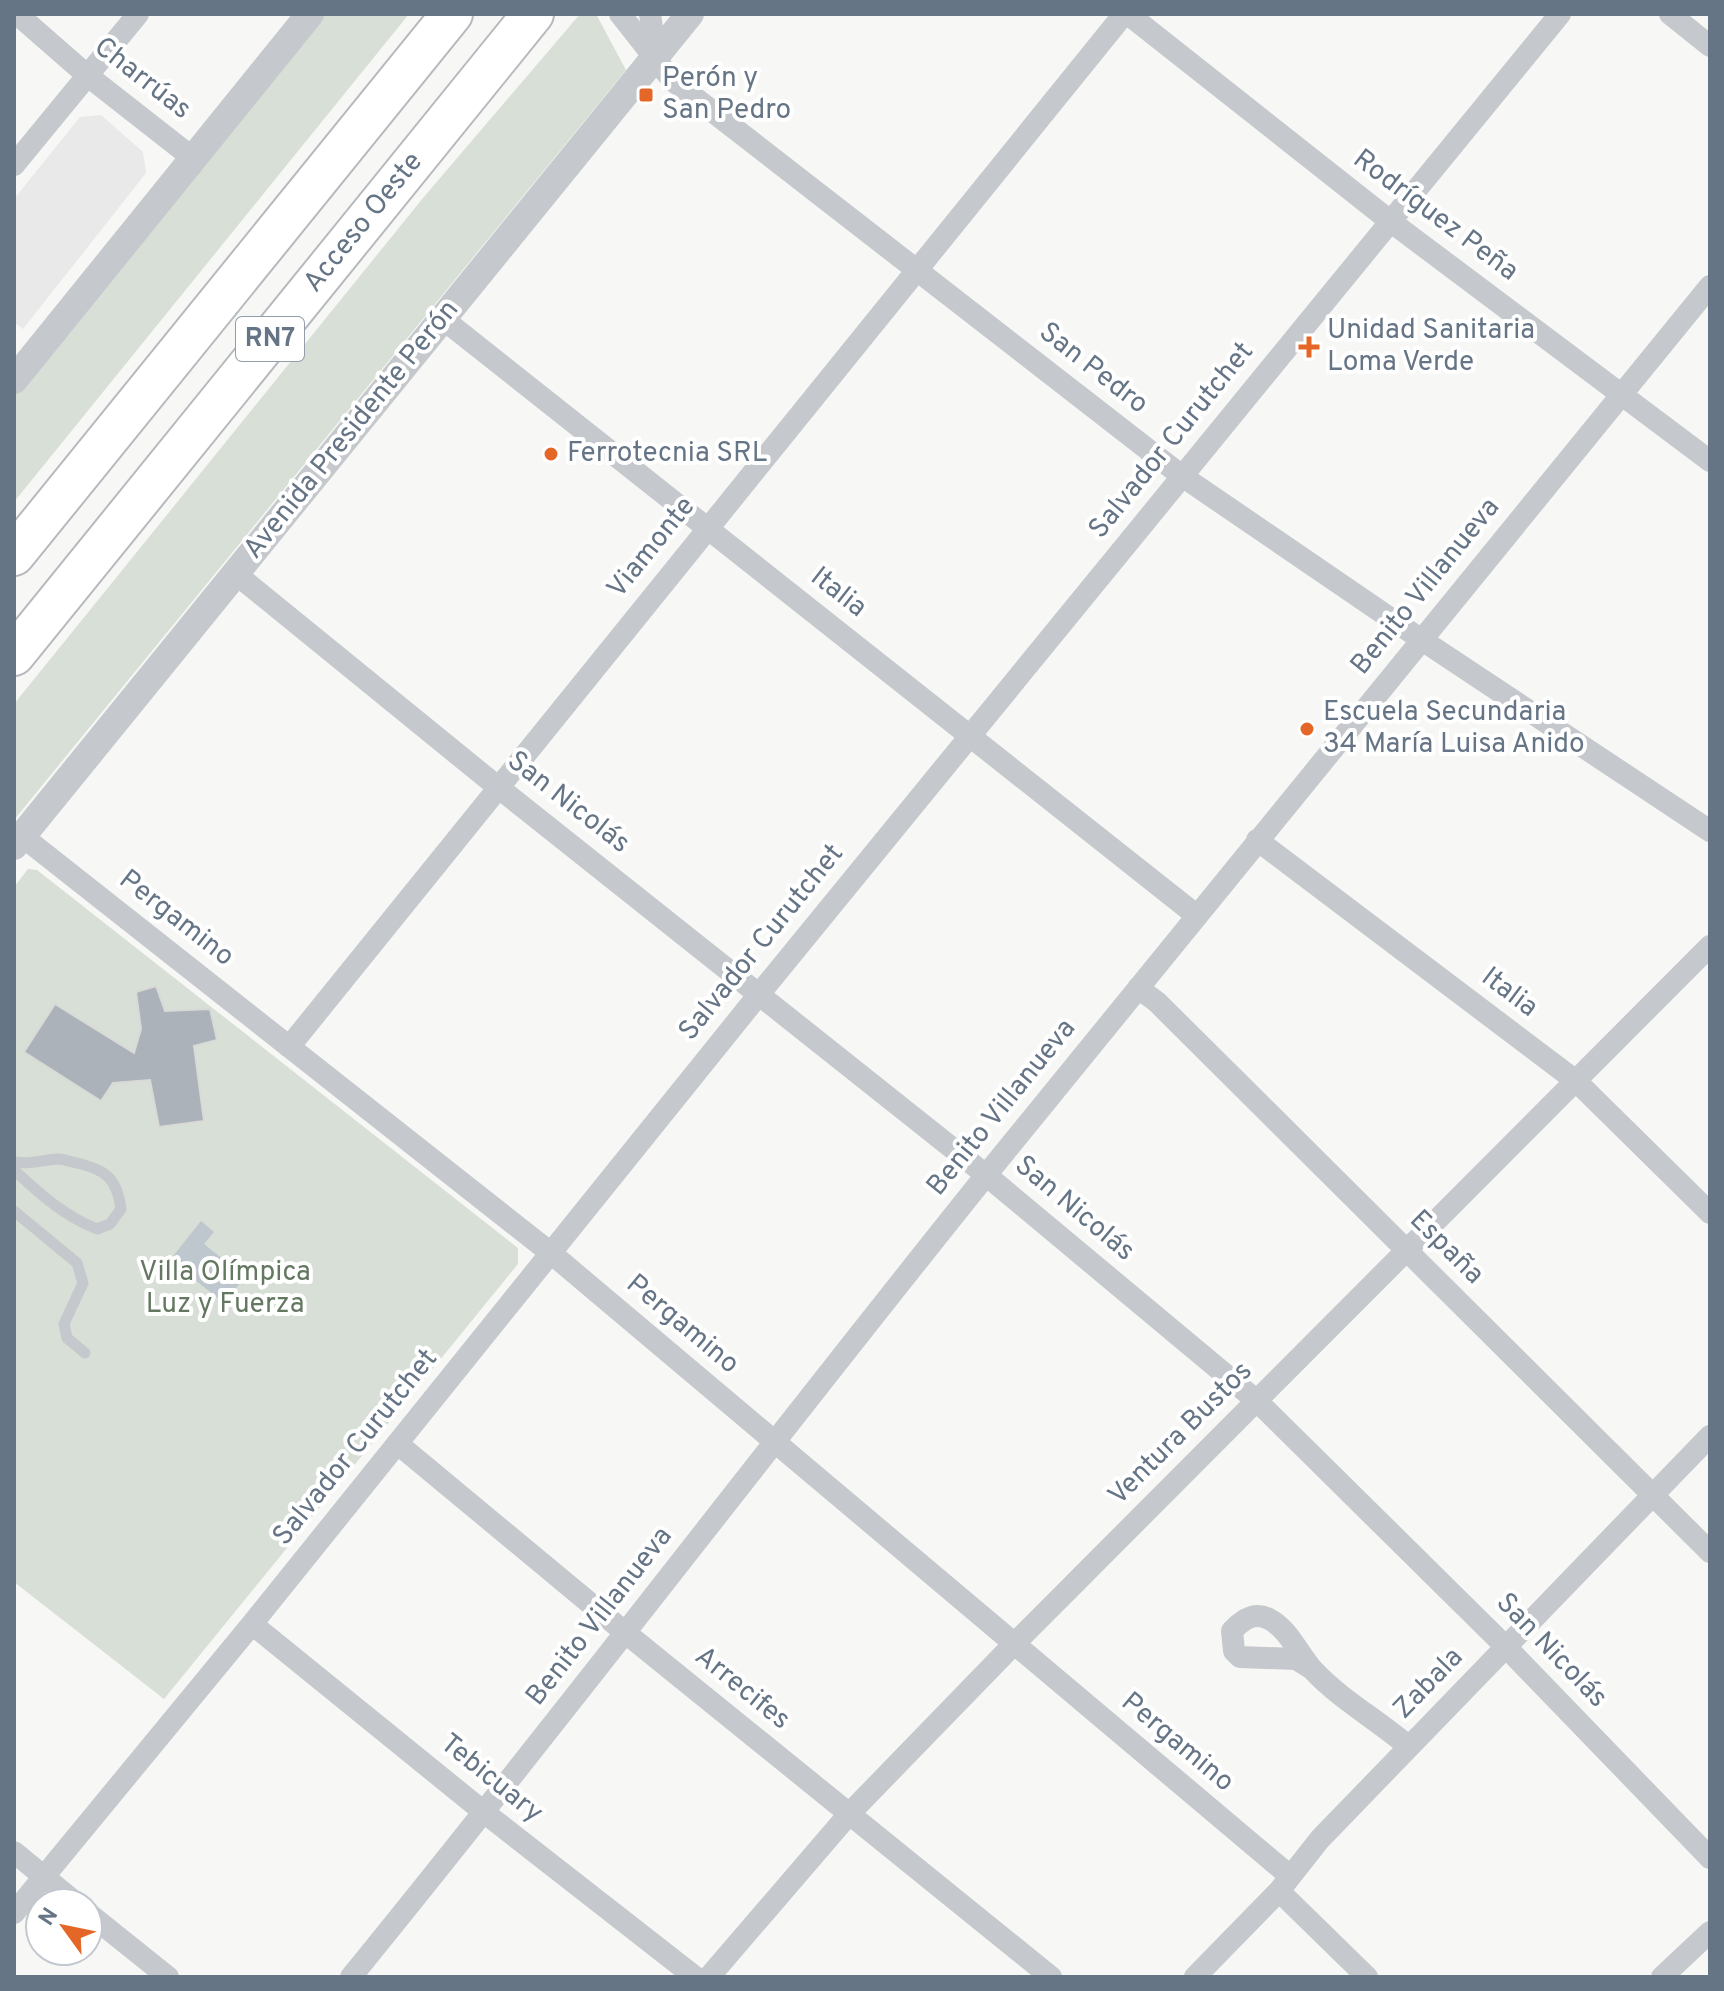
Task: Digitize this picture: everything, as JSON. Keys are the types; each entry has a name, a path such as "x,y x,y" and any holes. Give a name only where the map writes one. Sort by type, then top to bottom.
{"highway":[{"name":"RN7","path":"14,555 452,14"},
{"name":"Acceso Oeste","path":"14,655 529,18"}],"street":[{"name":"Charrúas","path":"17,14 88,76 194,159"},
{"path":"14,165 138,14"},
{"path":"14,380 310,14"},
{"name":"San Pedro","path":"620,14 672,80 1182,476 1710,831"},
{"path":"650,14 656,56"},
{"name":"Avenida Presidente Perón","path":"18,841 690,14"},
{"name":"Rodríguez Peña","path":"1126,14 1390,221 1710,461"},
{"name":"Viamonte","path":"289,1047 706,528 1126,14"},
{"name":"Salvador Curutchet","path":"14,1913 1560,14"},
{"path":"1670,14 1710,46"},
{"name":"Benito Villanueva","path":"351,1977 627,1634 773,1442 986,1175 1710,286"},
{"name":"Italia","path":"443,319 1196,915"},
{"name":"San Nicolás","path":"236,574 499,788 986,1175 1257,1401 1506,1647 1710,1858"},
{"name":"Italia","path":"1257,840 1576,1081 1710,1213"},
{"name":"Pergamino","path":"18,841 289,1047 552,1254 1013,1645 1284,1884 1367,1977"},
{"name":"Ventura Bustos","path":"709,1977 849,1814 1013,1645 1710,946"},
{"name":"España","path":"1138,988 1157,1002 1710,1552"},
{"name":"Zabala","path":"1195,1977 1284,1884 1310,1850 1710,1436"},
{"name":"Arrecifes","path":"398,1444 1051,1977"},
{"name":"Tebicuary","path":"252,1624 485,1813 695,1977"},
{"path":"1312,1669 1357,1710 1409,1747"},
{"path":"14,1852 56,1887"},
{"path":"104,1926 168,1977"},
{"path":"1671,1974 1710,1932"}],"lane":[{"path":"14,1162 35,1165 60,1159 91,1166 111,1177 119,1192 121,1209 110,1224 97,1229 76,1221 14,1170"},
{"path":"14,1211 77,1263 83,1283 64,1324 67,1338 85,1353"}],"shaded area":[{"path":"101,115 143,152 146,173 23,329 14,322 14,199 80,117"},
{"path":"201,1221 214,1232 204,1244 245,1277 224,1303 170,1260"}],"green space":[{"path":"321,14 409,14 14,502 14,392"},
{"path":"580,14 596,14 626,70 14,820 14,704 423,198"},
{"name":"Villa Olímpica Luz y Fuerza","path":"28,869 37,870 518,1248 518,1264 164,1699 14,1582 14,887"}],"building":[{"path":"156,986 165,1011 210,1009 217,1040 194,1046 204,1121 159,1127 150,1080 113,1083 101,1101 24,1052 55,1004 134,1053 141,1029 136,992"}],"place":[{"name":"Perón y San Pedro","path":"646,95"},
{"name":"Unidad Sanitaria Loma Verde","path":"1309,347"},
{"name":"Ferrotecnia SRL","path":"551,454"},
{"name":"Escuela Secundaria 34 María Luisa Anido","path":"1307,729"}]}
